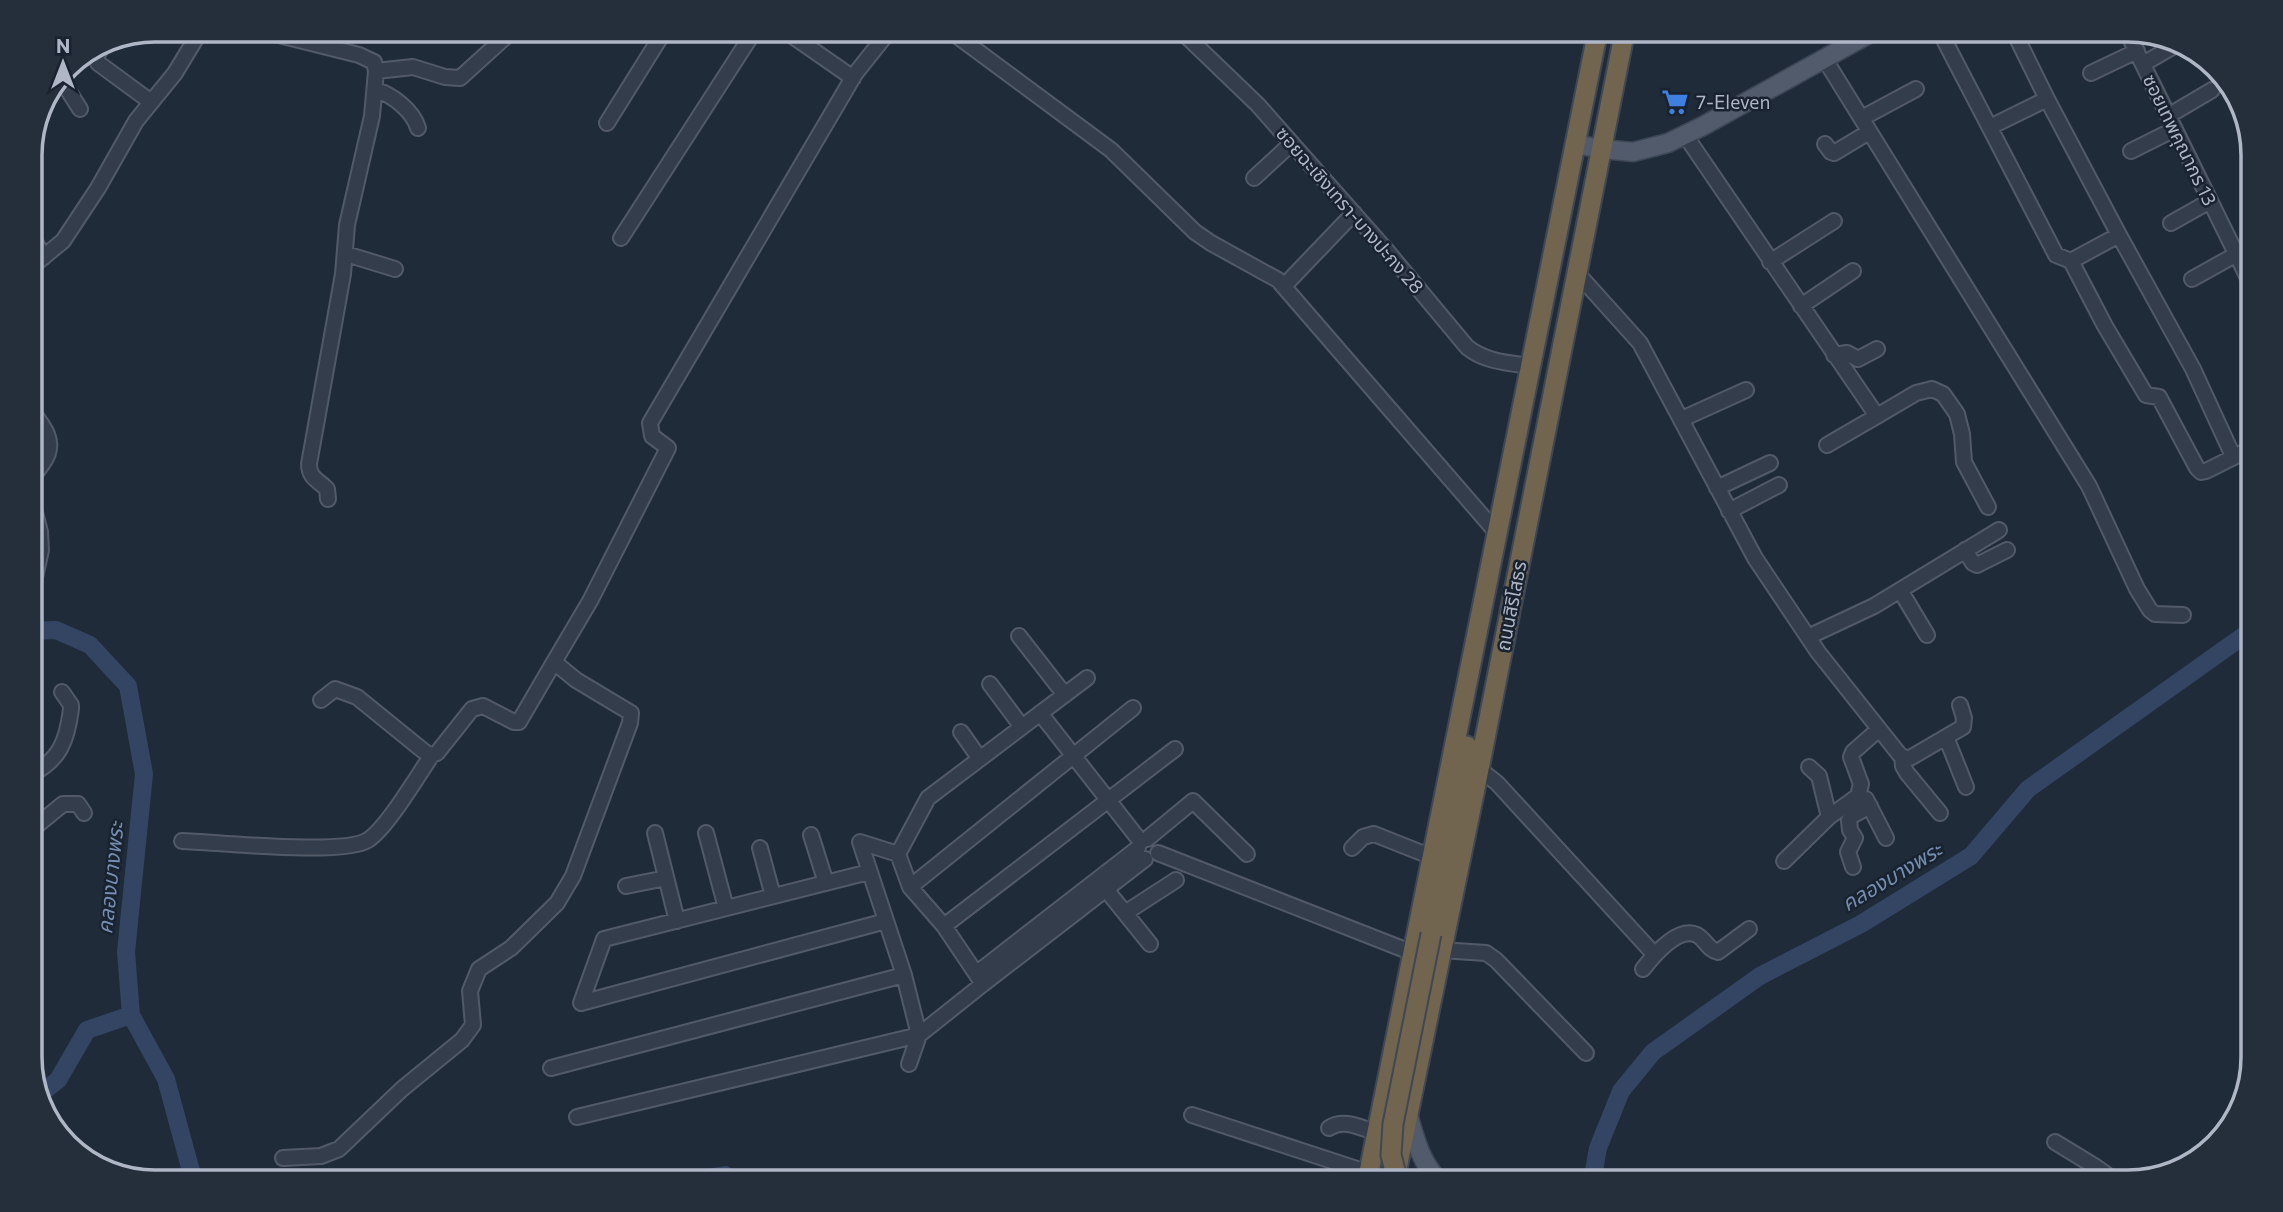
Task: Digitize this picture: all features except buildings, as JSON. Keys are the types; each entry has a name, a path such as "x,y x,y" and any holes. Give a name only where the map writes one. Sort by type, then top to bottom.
{"highway":[{"name":"ถนนสิริโสธร","path":"1369,1170 1596,42"},
{"name":"ถนนสิริโสธร","path":"1398,1170 1436,942 1479,769 1623,42"},
{"path":"1394,1170 1391,1155 1393,1124 1436,942 1463,775 1478,635"}],"main road":[{"path":"1576,144 1633,152 1649,149 1685,135 1854,42"},
{"path":"1407,1111 1418,1151 1430,1170"}],"street":[{"path":"42,254 44,257 63,241 98,188 136,121 174,73 193,42"},
{"path":"307,42 359,55 374,62 376,71 372,116 347,226 346,254 309,464 309,471 315,480 327,489 328,499"},
{"path":"376,71 413,67 445,77 460,78 500,42"},
{"path":"607,124 658,42"},
{"path":"621,238 747,42"},
{"path":"801,42 853,78"},
{"path":"321,700 335,688 357,697 426,753 432,754 437,753 472,709 478,706 513,722 519,722 590,601 668,448 652,436 650,423 853,78 881,42"},
{"path":"965,42 1111,150 1195,232 1261,269 1284,286 1497,533"},
{"name":"ซอยฉะเชิงเทรา-บางปะกง 28","path":"1192,42 1258,105 1474,352 1495,360 1531,366"},
{"path":"1945,42 2056,254 2071,261 2105,326 2147,395 2159,397 2197,468 2201,472 2206,471 2241,453"},
{"path":"2019,42 2119,235 2193,369 2233,456"},
{"name":"ซอยเทพคุณากร 13","path":"2132,42 2241,262"},
{"path":"2091,73 2164,49"},
{"path":"96,58 97,63 151,102"},
{"path":"1824,58 2089,486 2137,589 2150,610 2155,614 2183,615"},
{"path":"1862,118 1916,89"},
{"path":"374,90 390,95 416,120 418,128"},
{"path":"2168,116 2212,90"},
{"path":"73,98 80,109"},
{"path":"1990,127 2047,99"},
{"path":"2131,151 2175,129"},
{"path":"1825,144 1834,153 1870,132"},
{"path":"1685,135 1877,416"},
{"path":"1254,178 1292,143"},
{"path":"2171,223 2210,201"},
{"path":"1284,286 1353,213"},
{"path":"1770,261 1834,221"},
{"path":"2071,261 2119,235"},
{"path":"346,254 395,269"},
{"path":"2192,279 2237,254"},
{"path":"1801,306 1853,271"},
{"path":"1577,273 1640,343 1755,558 1808,637 1902,756 1905,759 1910,758 1963,727 1964,718 1960,705"},
{"path":"1834,355 1841,352 1858,359 1877,349"},
{"path":"1827,446 1916,393 1931,389 1942,394 1956,414 1962,434 1964,462 1987,507"},
{"path":"1682,419 1746,390"},
{"path":"42,425 50,440 50,452 42,463"},
{"path":"1717,488 1770,463"},
{"path":"1729,511 1779,485"},
{"path":"1808,637 1874,606 1998,530"},
{"path":"1965,550 1977,565 2007,550"},
{"path":"1900,590 1927,635"},
{"path":"1019,636 1065,695"},
{"path":"283,1158 321,1156 340,1149 402,1089 462,1040 473,1025 470,991 479,970 511,948 557,903 573,876 630,723 631,713 576,680 554,662"},
{"path":"980,979 944,926 910,887 898,854 928,798 1087,678"},
{"path":"990,684 1022,727"},
{"path":"42,767 55,759 62,747 71,705 62,692"},
{"path":"910,887 1073,754 1133,709"},
{"path":"1040,713 1146,848 1413,953"},
{"path":"1879,729 1850,757 1861,788 1886,838"},
{"path":"961,732 980,759"},
{"path":"1947,737 1966,787"},
{"path":"944,926 1175,749"},
{"path":"182,841 323,848 354,845 368,840 384,824 432,754"},
{"path":"1902,756 1907,773 1940,813"},
{"path":"1809,767 1819,776 1829,817"},
{"path":"1479,769 1497,783 1654,954"},
{"path":"1784,861 1829,817 1858,796 1861,788"},
{"path":"909,1064 919,1035 980,979 1146,848 1193,801 1247,854"},
{"path":"42,821 63,804 78,804 84,813"},
{"path":"1853,867 1848,852 1855,838 1850,830 1849,820 1870,806"},
{"path":"655,833 677,921"},
{"path":"706,833 726,908"},
{"path":"1352,848 1363,836 1374,834 1432,857"},
{"path":"811,835 826,883"},
{"path":"898,854 860,842 904,975 919,1035"},
{"path":"760,848 773,897"},
{"path":"869,872 604,939 580,1003 886,921"},
{"path":"626,886 666,878"},
{"path":"1125,914 1176,880"},
{"path":"1101,883 1150,944"},
{"path":"1643,969 1654,954 1670,941 1693,933 1703,939 1711,950 1718,952 1749,929"},
{"path":"1436,942 1486,953 1496,960 1586,1053"},
{"path":"551,1068 904,975"},
{"path":"577,1117 919,1035"},
{"path":"1192,1115 1348,1170"},
{"path":"1329,1128 1345,1123 1377,1133"},
{"path":"2055,1142 2100,1170"}],"waterway":[{"name":"คลองบางพระ","path":"42,631 56,630 90,645 128,686 144,774 126,952 131,1015 166,1079 191,1170"},
{"name":"คลองบางพระ","path":"1594,1170 1598,1148 1621,1091 1653,1052 1760,976 1861,924 1971,856 2028,789 2241,638"},
{"path":"47,1089 58,1080 87,1030 131,1015"}],"place":[{"name":"7-Eleven","path":"1675,102"}]}
